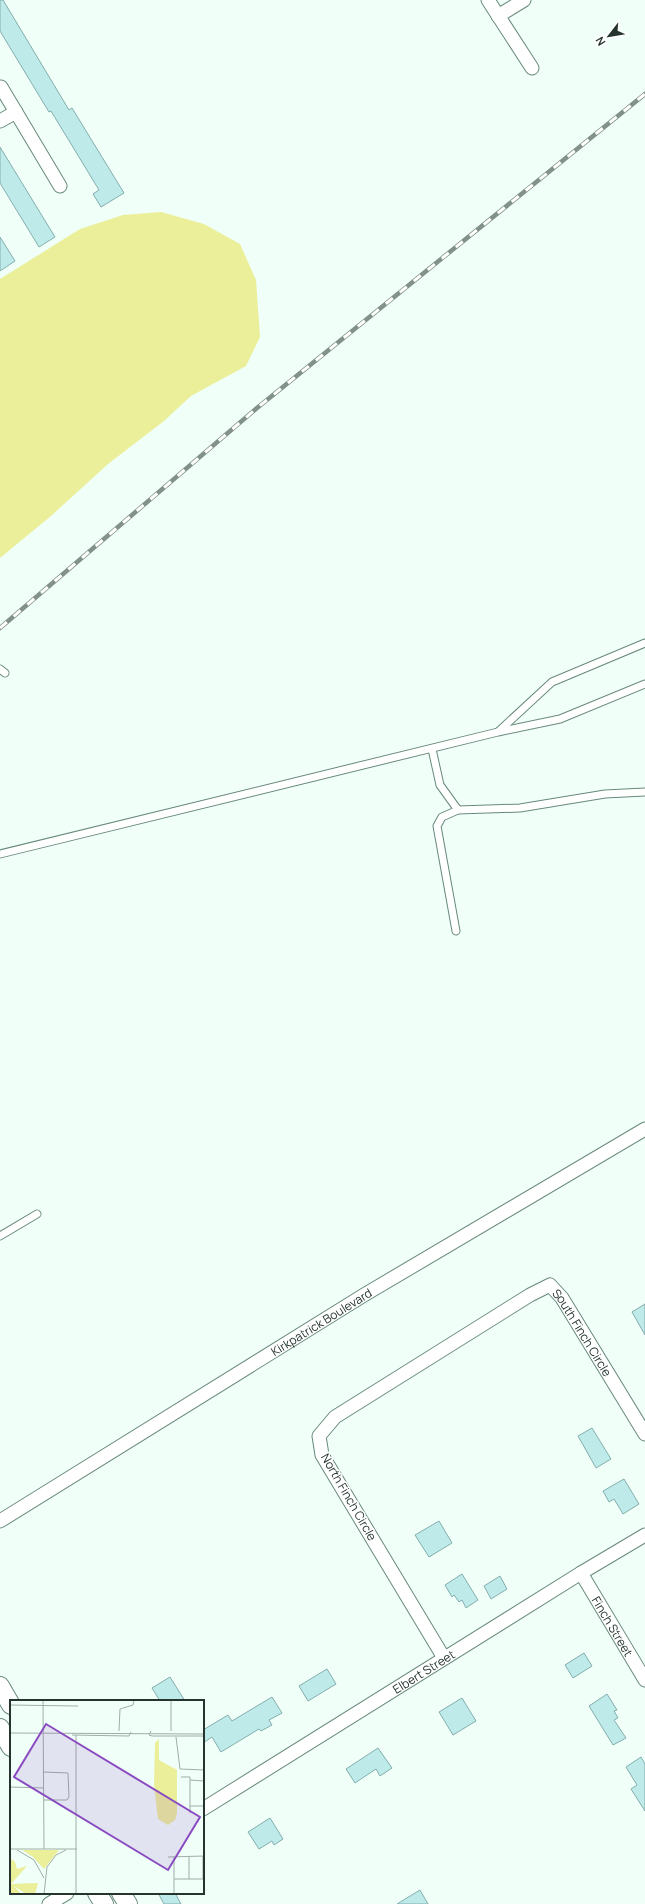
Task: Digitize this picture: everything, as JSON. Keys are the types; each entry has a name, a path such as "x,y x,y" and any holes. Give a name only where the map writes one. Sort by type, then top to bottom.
{"main road":[{"path":"0,1686 10,1703"},
{"path":"0,1728 10,1745"},
{"path":"98,1894 104,1904"},
{"path":"122,1894 128,1904"}],"street":[{"path":"488,0 532,68"},
{"path":"498,16 524,0"},
{"path":"1,87 60,186"},
{"path":"0,121 16,112"},
{"name":"Kirkpatrick Boulevard","path":"0,1521 364,1295 645,1129"},
{"name":"South Finch Circle","path":"415,1368 530,1295 550,1285 562,1298 645,1434"},
{"name":"North Finch Circle","path":"415,1368 335,1417 319,1436 322,1455 444,1658"},
{"name":"Elbert Street","path":"204,1808 581,1573 645,1536"},
{"name":"Finch Street","path":"581,1573 645,1680"},
{"path":"49,1904 65,1894"}],"lane":[{"path":"498,732 552,682 645,643"},
{"path":"0,854 498,732 560,719 645,684"},
{"path":"432,749 440,784 458,810"},
{"path":"456,930 437,826 442,816 458,810 520,808 605,794 645,792"},
{"path":"0,1236 37,1214"}],"green space":[{"path":"161,212 204,224 240,244 256,280 260,337 246,366 191,396 164,421 108,464 51,516 0,558 0,279 80,229 123,215"}],"building":[{"path":"0,0 3,0 69,110 72,108 124,193 101,207 93,194 99,190 51,111 49,112 0,31"},
{"path":"0,147 55,237 39,247 0,183"},
{"path":"0,237 15,261 0,271"},
{"path":"645,1304 645,1335 632,1312"},
{"path":"592,1428 611,1459 596,1468 578,1436"},
{"path":"624,1479 639,1504 623,1514 614,1499 609,1502 603,1491"},
{"path":"439,1521 452,1543 429,1557 415,1535"},
{"path":"462,1574 478,1600 466,1608 462,1600 459,1602 454,1595 452,1597 445,1585"},
{"path":"500,1576 507,1589 491,1599 484,1586"},
{"path":"584,1653 592,1666 573,1678 565,1665"},
{"path":"327,1669 336,1684 308,1701 299,1686"},
{"path":"170,1677 184,1700 159,1700 152,1688"},
{"path":"607,1694 617,1710 614,1711 618,1718 614,1720 626,1738 613,1745 589,1706"},
{"path":"272,1697 282,1713 269,1720 272,1725 261,1731 259,1729 221,1752 212,1737 204,1742 204,1729 228,1715 232,1721"},
{"path":"462,1698 476,1721 453,1735 439,1712"},
{"path":"378,1748 392,1768 380,1776 376,1769 355,1783 346,1769"},
{"path":"641,1757 645,1764 645,1811 631,1789 637,1785 626,1767"},
{"path":"270,1818 283,1839 274,1845 272,1841 259,1849 248,1832"},
{"path":"420,1890 428,1904 397,1904"},
{"path":"159,1894 176,1894 181,1904 164,1904"}],"railway":[{"path":"0,628 257,408 645,94"}]}
